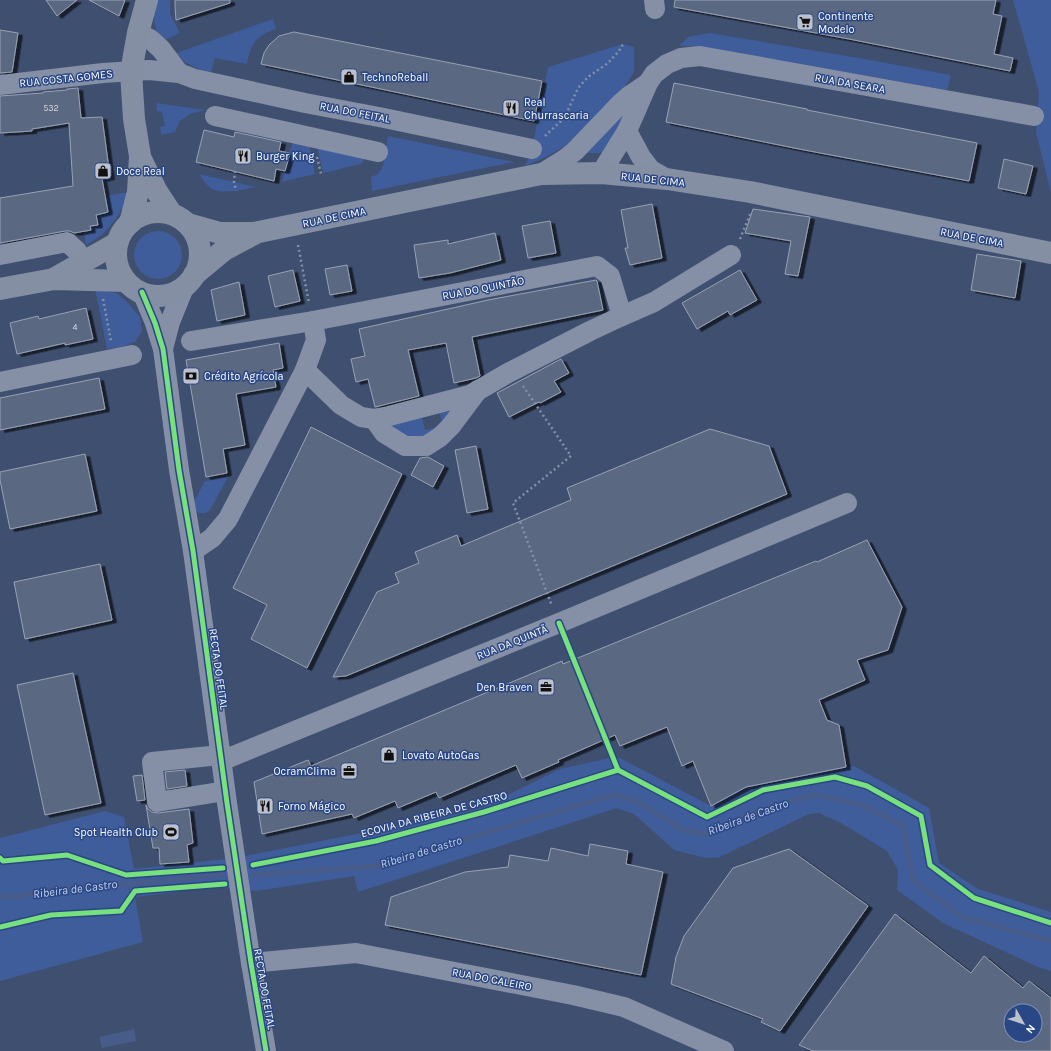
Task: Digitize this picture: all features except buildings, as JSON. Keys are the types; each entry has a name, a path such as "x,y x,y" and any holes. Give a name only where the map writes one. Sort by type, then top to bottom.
{"main road":[{"name":"RECTA DO FEITAL","path":"134,286 119,270 116,258 117,243 122,232 130,222 138,192 140,156 134,119 131,72 138,33 147,0"},
{"name":"RECTA DO FEITAL","path":"140,156 156,190 196,238 200,250 200,262 190,280"},
{"name":"RUA DE CIMA","path":"179,218 220,232 254,234 541,174 601,174 667,179 750,192 1051,253"},
{"path":"130,222 149,213 179,218"},
{"name":"RUA DE CIMA","path":"190,280 224,250 254,234"},
{"path":"54,279 117,243"},
{"path":"0,289 54,279 134,286 152,296 162,297 173,294 190,280"}],"street":[{"path":"138,33 150,38 161,49 179,73"},
{"name":"RUA DA SEARA","path":"648,83 654,74 668,64 681,58 700,56 1034,116"},
{"name":"RUA DO FEITAL","path":"131,72 150,70 179,73 195,79 305,103 532,149"},
{"name":"RUA COSTA GOMES","path":"0,85 103,73 131,72"},
{"path":"601,174 627,131 648,83"},
{"path":"541,174 565,159 621,103 648,83"},
{"path":"215,116 378,152"},
{"path":"627,131 641,157 651,170 667,179"},
{"path":"0,256 67,242 77,251 83,262"},
{"path":"305,370 341,405 361,417 374,419 470,395 590,331 654,302 731,255"},
{"name":"RUA DO QUINTÃO","path":"191,340 313,321 597,266 610,276 622,316"},
{"name":"RECTA DO FEITAL","path":"163,349 170,322 190,280"},
{"name":"RECTA DO FEITAL","path":"134,286 155,323 163,349 179,470 193,551 225,791 251,964 266,1051"},
{"path":"193,551 212,538 228,519 305,370 316,340 313,321"},
{"path":"0,382 123,356"},
{"path":"374,419 384,433 405,446 426,446 440,437 451,426 478,390"},
{"name":"RUA DA QUINTÃ","path":"225,791 157,802 152,762 221,758 559,623 847,503"},
{"name":"RUA DO CALEIRO","path":"251,964 356,953 573,995 624,1007 724,1051"}],"path":[{"path":"532,149 560,122 568,110 578,88 588,77 608,63 623,44"},
{"path":"315,152 321,174"},
{"path":"235,172 234,182 236,191"},
{"path":"731,255 752,210"},
{"path":"298,245 313,321"},
{"path":"102,294 123,356"},
{"path":"513,371 571,456 513,503 559,623"}],"shaded area":[{"path":"155,0 170,0 170,14 180,33 160,42 154,21"},
{"path":"1013,0 1051,0 1051,193 1036,132 1039,92"},
{"path":"273,19 276,29 259,37 252,46 247,64 215,58 211,73 196,68 185,62 176,53"},
{"path":"710,33 951,75 947,90 702,47 679,46 688,37"},
{"path":"623,44 634,47 634,72 624,88 570,143 548,156 525,166 532,149 548,67"},
{"path":"156,103 205,110 190,114 180,121 175,132 161,135 160,127 165,126 162,112 157,111"},
{"path":"625,106 619,127 604,153 583,153"},
{"path":"388,136 514,162 372,191 371,177 378,174 383,166"},
{"path":"293,141 309,144 315,174 282,182"},
{"path":"317,145 367,155 361,164 323,173"},
{"path":"199,174 256,187 236,191 219,191 210,188"},
{"path":"128,192 123,207 116,219 102,235 86,245 84,231 91,230 90,226 98,225 96,215 108,212 105,196"},
{"path":"153,231 163,231 172,235 178,241 181,246 181,264 172,275 163,279 153,279 144,275 138,269 134,260 134,250 138,241 144,235"},
{"path":"95,288 116,293 127,302 140,317 142,331 135,342 122,347 107,349"},
{"path":"455,410 440,430 413,442 386,425 422,418 425,430 442,426 440,413"},
{"path":"228,477 210,510 205,513 199,513 194,509 195,500 205,481"},
{"path":"609,758 620,758 711,806 746,787 854,766 929,808 939,863 978,889 1051,912 1051,971 1038,967 943,923 897,890 898,870 887,851 841,823 819,813 809,814 720,857 706,858 674,850 634,814 617,808 358,892 354,876 256,891 218,887 135,897 143,942 0,981 0,837 1,838 105,811 124,817 134,869 235,858 443,817 483,807 560,769"},
{"path":"134,1029 136,1041 102,1048 99,1037"}],"waterway":[{"name":"Ribeira de Castro","path":"254,875 376,866 612,795 637,801 682,830 704,834 764,809 814,795 859,804 903,826 913,880 962,917 1051,941"},
{"name":"Ribeira de Castro","path":"0,896 15,897 56,889 222,875"}],"cycle path":[{"path":"142,292 155,323 163,349 179,470 193,551 227,803 266,1051"},
{"path":"559,623 618,770"},
{"name":"ECOVIA DA RIBEIRA DE CASTRO","path":"253,865 376,841 484,812 618,770 707,817 763,790 835,777 867,786 921,816 930,865 974,898 1051,923"},
{"path":"0,858 3,861 67,855 126,875 223,868"},
{"path":"0,927 51,915 121,911 135,891 225,884"}],"place":[{"name":"Continente Modelo","path":"805,22"},
{"name":"TechnoReball","path":"349,77"},
{"name":"Real Churrascaria","path":"511,108"},
{"name":"Burger King","path":"243,156"},
{"name":"Doce Real","path":"103,171"},
{"name":"Crédito Agrícola","path":"191,376"},
{"name":"Den Braven","path":"546,687"},
{"name":"Lovato AutoGas","path":"389,755"},
{"name":"OcramClima","path":"349,771"},
{"name":"Forno Mágico","path":"265,806"},
{"name":"Spot Health Club","path":"171,832"}]}
